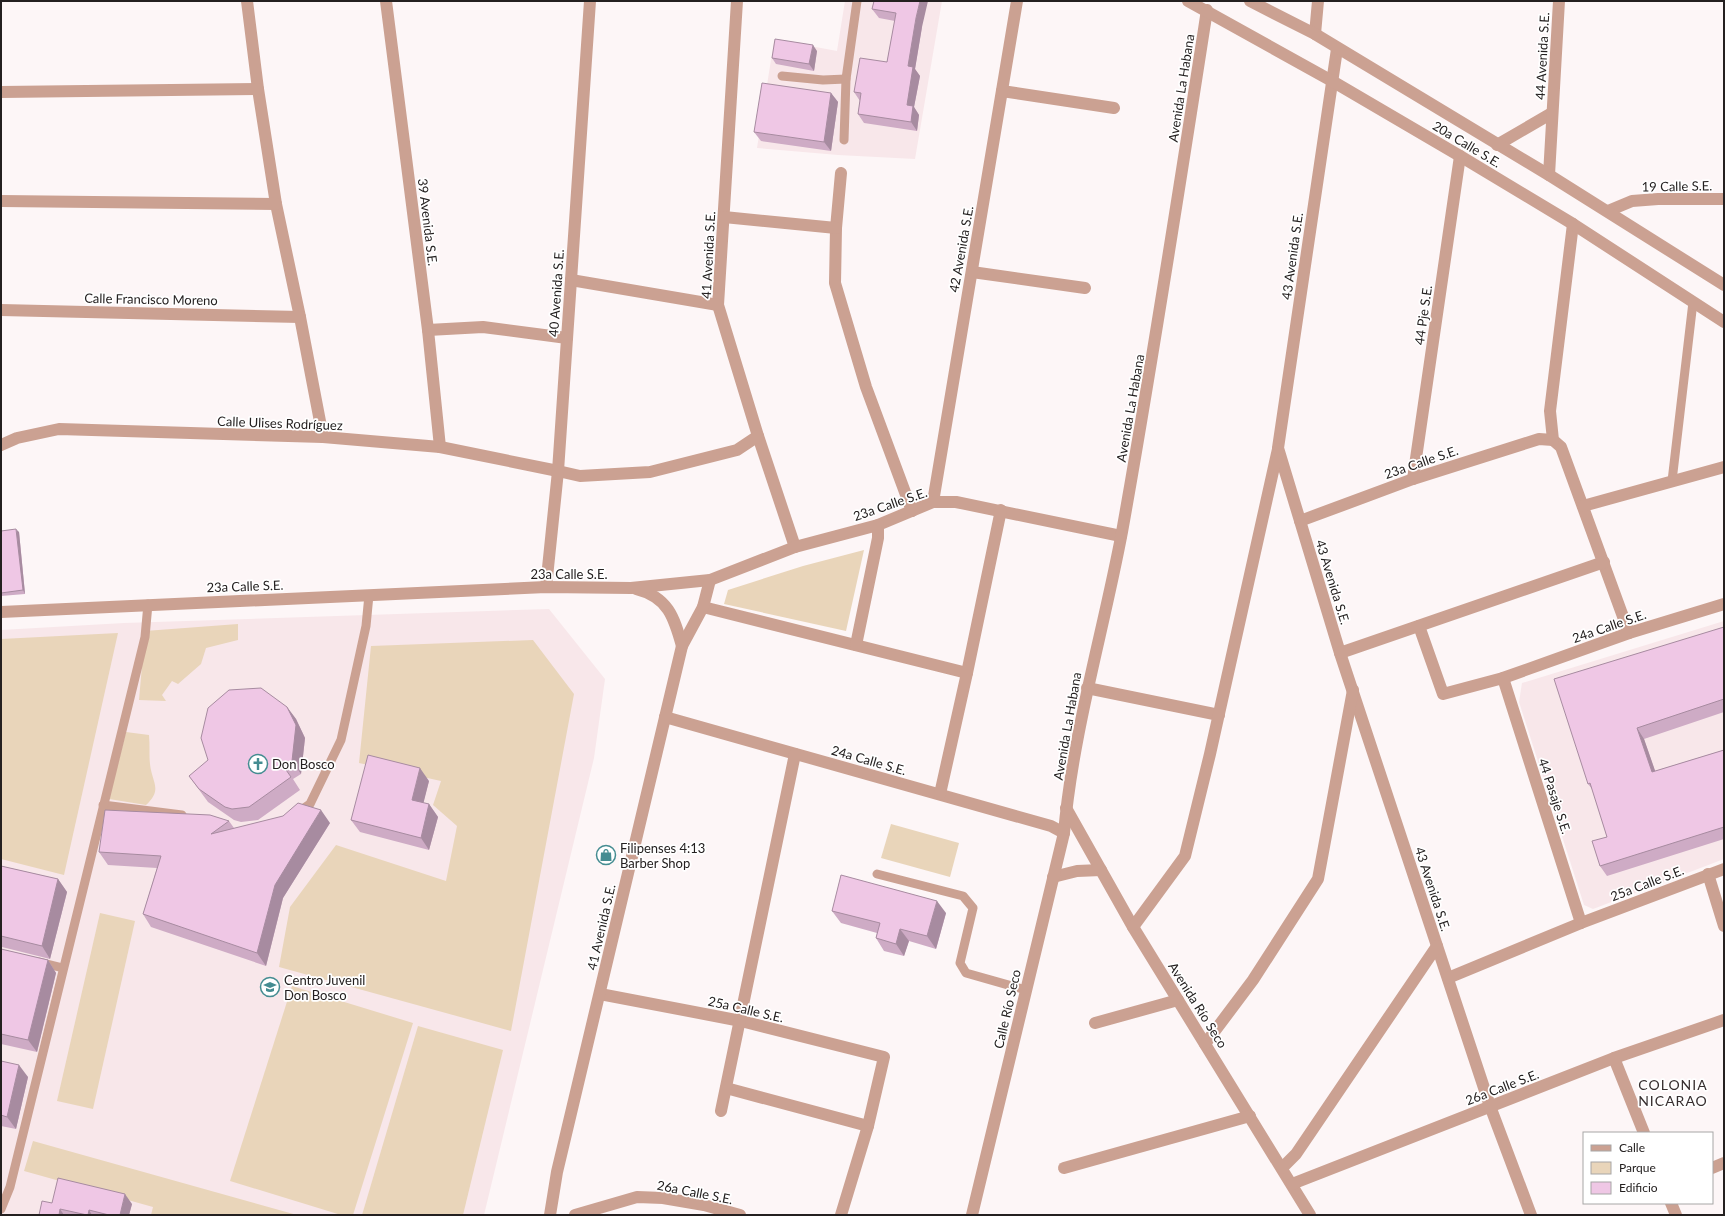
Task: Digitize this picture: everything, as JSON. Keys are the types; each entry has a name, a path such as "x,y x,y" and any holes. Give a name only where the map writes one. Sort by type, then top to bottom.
{"street":[{"path":"247,1 258,89 276,204 300,317 322,437"},
{"name":"39 Avenida S.E.","path":"386,1 428,330 440,447"},
{"name":"40 Avenida S.E.","path":"546,587 558,471 590,1"},
{"name":"41 Avenida S.E.","path":"737,1 718,305 758,436 795,547"},
{"name":"42 Avenida S.E.","path":"933,502 1017,1"},
{"name":"20a Calle S.E.","path":"1188,1 1207,10 1332,81 1460,156 1573,224 1724,322"},
{"name":"20a Calle S.E.","path":"1250,1 1316,34 1337,49 1377,71 1608,211 1724,285"},
{"path":"1316,34 1318,1"},
{"name":"44 Avenida S.E.","path":"1549,175 1559,1"},
{"name":"Avenida La Habana","path":"1066,808 1087,688 1121,536 1155,344 1207,10"},
{"name":"43 Avenida S.E.","path":"1337,49 1278,448 1340,653 1490,1106 1531,1215"},
{"path":"1,92 258,89"},
{"path":"1002,91 1114,108"},
{"name":"44 Avenida S.E.","path":"1497,145 1552,113"},
{"name":"44 Pje S.E.","path":"1413,479 1460,156"},
{"path":"841,173 836,228 835,283 866,387 912,511"},
{"name":"19 Calle S.E.","path":"1608,211 1632,201 1658,199 1724,199"},
{"path":"1,201 276,204"},
{"path":"724,217 836,228"},
{"path":"1573,224 1550,411 1553,440 1561,447 1629,633"},
{"path":"972,272 1085,288"},
{"path":"571,280 718,305"},
{"name":"Calle Francisco Moreno","path":"1,310 300,317"},
{"path":"428,330 483,327 567,338"},
{"name":"Calle Ulises Rodríguez","path":"1,445 17,438 59,429 322,437 440,447 580,476 650,472 737,450 758,436"},
{"name":"23a Calle S.E.","path":"1300,521 1413,479 1539,439 1553,440"},
{"path":"1133,928 1185,856 1219,715 1278,448"},
{"path":"1583,506 1724,467"},
{"name":"23a Calle S.E.","path":"1,612 148,604 546,587 631,588 710,580 795,547 878,525 933,502 956,502 1001,510 1121,536"},
{"path":"940,794 1001,510"},
{"path":"856,645 878,538 878,525"},
{"path":"1340,653 1604,562"},
{"name":"41 Avenida S.E.","path":"550,1215 557,1172 682,646 703,607 710,580"},
{"name":"41 Avenida S.E.","path":"631,588 648,592 663,602 674,617 682,646"},
{"name":"24a Calle S.E.","path":"1419,626 1443,694 1503,678 1629,633 1724,604"},
{"path":"703,607 967,673"},
{"name":"44 Pasaje S.E.","path":"1503,678 1580,923"},
{"path":"1087,688 1219,715"},
{"path":"1205,1044 1252,980 1318,879 1353,689"},
{"name":"24a Calle S.E.","path":"666,717 1051,826 1064,833"},
{"path":"721,1111 741,1021 795,754"},
{"name":"Calle Río Seco","path":"972,1215 1064,833 1066,808"},
{"name":"Avenida Río Seco","path":"1066,808 1133,928 1310,1215"},
{"name":"25a Calle S.E.","path":"1448,978 1580,923 1724,868"},
{"path":"1053,877 1077,871 1101,870"},
{"path":"1708,874 1724,926"},
{"path":"1282,1168 1296,1154 1437,946"},
{"name":"25a Calle S.E.","path":"600,994 741,1021 884,1057 868,1126"},
{"path":"1095,1023 1178,1000"},
{"name":"26a Calle S.E.","path":"1292,1184 1614,1058 1724,1020"},
{"path":"1614,1058 1644,1132"},
{"path":"726,1088 868,1126 841,1215"},
{"path":"1064,1168 1250,1116"},
{"path":"1713,1168 1724,1163"},
{"name":"26a Calle S.E.","path":"575,1215 637,1197 663,1198 703,1210 740,1215"},
{"path":"1671,1204 1676,1215"}],"lane":[{"path":"844,140 846,79 856,1"},
{"path":"782,76 823,80 846,79"},
{"path":"1672,481 1693,302"},
{"path":"291,816 310,804 341,740 366,626 369,595"},
{"path":"1,1209 10,1187 144,638 148,604"},
{"path":"103,805 194,816"},
{"path":"877,874 962,896 972,908 960,963 966,973 1026,990"},
{"path":"32,960 63,968"}],"shaded area":[{"path":"845,1 942,1 915,159 838,155 757,148 774,41 784,41 837,51"},
{"name":"Centro Juvenil Don Bosco","path":"549,609 605,679 594,758 484,1215 1,1215 1,630 124,623"},
{"path":"1724,621 1724,859 1593,909 1584,905 1519,702 1522,683"}],"green space":[{"path":"864,550 846,631 724,604 728,590 803,566"},
{"path":"238,624 238,640 206,648 201,664 178,684 172,681 162,695 166,701 139,700 145,631"},
{"path":"118,633 64,875 1,859 1,639"},
{"path":"533,640 574,694 511,1031 279,967 290,907 336,845 446,881 457,826 433,805 441,781 359,763 371,646"},
{"path":"126,732 149,735 150,764 155,790 154,795 146,805 109,799"},
{"path":"891,824 959,843 950,877 881,858"},
{"path":"100,913 135,921 93,1109 57,1101"},
{"path":"292,986 413,1023 353,1215 341,1215 230,1181"},
{"path":"418,1026 503,1050 463,1215 362,1215"},
{"path":"33,1141 297,1215 151,1215 153,1207 24,1171"}],"building":[{"path":"874,1 920,1 908,66 913,67 907,105 913,106 911,122 858,114 861,93 854,92 860,58 887,62 896,13 872,9"},
{"path":"775,39 813,45 809,64 772,58"},
{"path":"762,83 831,93 824,142 754,132"},
{"path":"16,529 23,590 1,593 1,531"},
{"path":"1724,627 1724,699 1637,728 1652,772 1724,750 1724,827 1600,866 1592,841 1607,837 1554,679"},
{"name":"Don Bosco","path":"261,688 287,707 296,725 292,761 284,767 291,777 249,807 232,809 225,807 199,789 189,776 208,760 201,738 208,708 229,690"},
{"path":"368,755 420,768 412,800 429,804 421,838 351,820"},
{"path":"298,803 321,810 275,885 257,953 143,914 161,856 99,852 105,810 210,815 229,821 211,834 283,816"},
{"path":"1,866 58,879 42,946 1,936"},
{"path":"841,875 937,901 927,936 900,929 896,944 876,938 880,923 832,911"},
{"path":"1,949 48,960 28,1040 1,1034"},
{"path":"1,1061 19,1065 7,1117 1,1115"},
{"path":"58,1178 125,1194 120,1215 109,1215 89,1210 87,1215 60,1209 59,1215 39,1215 42,1201 52,1203"}],"place":[{"name":"Don Bosco","path":"258,764"},
{"name":"Filipenses 4:13 Barber Shop","path":"606,855"},
{"name":"Centro Juvenil Don Bosco","path":"270,987"}],"district":[{"name":"COLONIA NICARAO","path":"1673,1094"}]}
